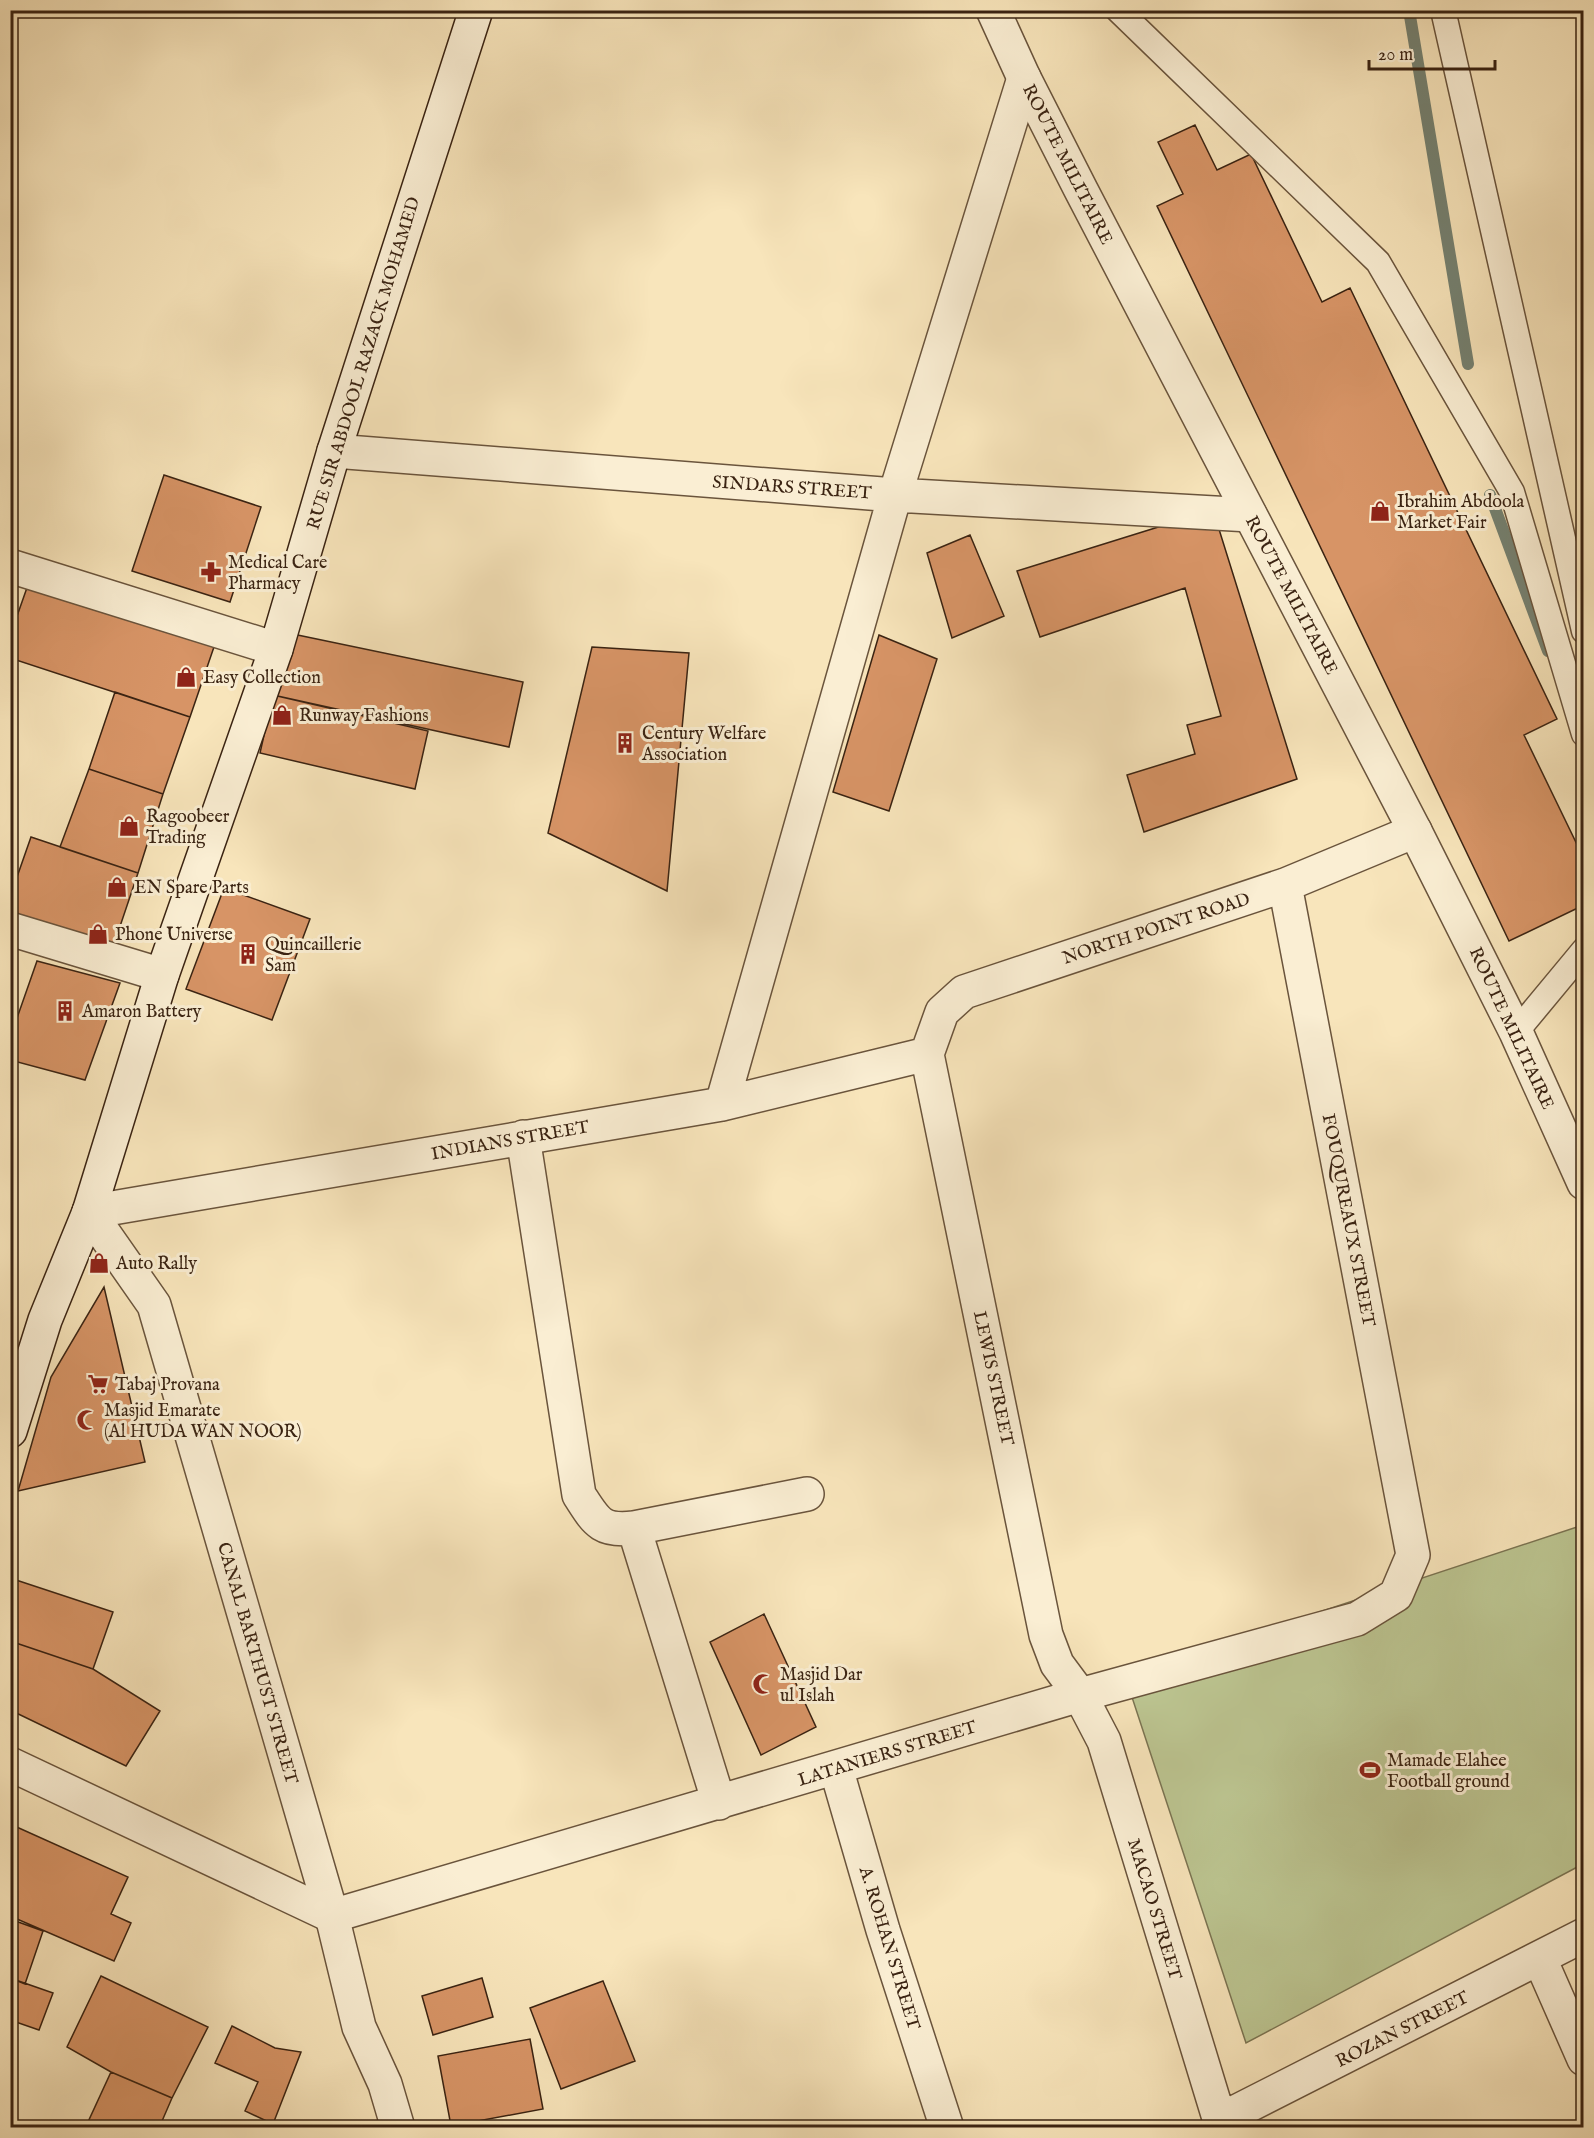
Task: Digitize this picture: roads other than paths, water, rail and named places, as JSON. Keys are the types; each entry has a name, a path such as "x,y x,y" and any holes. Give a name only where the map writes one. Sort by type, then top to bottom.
{"street":[{"name":"RUE SIR ABDOOL RAZACK MOHAMED","path":"10,1431 17,1387 89,1212 162,975 276,649 334,451 476,10"},
{"name":"ROUTE MILITAIRE","path":"993,10 1024,78 1416,831 1516,1032 1584,1183"},
{"path":"722,1104 895,495 1024,78"},
{"name":"SINDARS STREET","path":"334,451 895,495 1250,515"},
{"path":"10,566 276,649"},
{"name":"NORTH POINT ROAD","path":"927,1054 942,1012 964,992 1285,885 1416,831"},
{"name":"FOUQUREAUX STREET","path":"1285,885 1413,1555"},
{"path":"10,928 162,975"},
{"name":"INDIANS STREET","path":"89,1212 722,1104 927,1054"},
{"name":"LEWIS STREET","path":"927,1054 1046,1635 1057,1664 1080,1695"},
{"path":"523,1137 579,1495 595,1519 614,1530 807,1494"},
{"name":"CANAL BARTHUST STREET","path":"89,1212 154,1305 332,1916 359,2027 385,2084 398,2127"},
{"path":"634,1527 719,1803"},
{"name":"LATANIERS STREET","path":"332,1916 1080,1695 1357,1619 1396,1595 1413,1555"},
{"name":"MACAO STREET","path":"1080,1695 1104,1741 1221,2124"},
{"path":"10,1764 332,1916"},
{"name":"A. ROHAN STREET","path":"836,1768 883,1930 947,2127"},
{"name":"ROZAN STREET","path":"1221,2124 1584,1935"},
{"path":"1540,1959 1584,2060"}],"lane":[{"path":"1118,10 1378,262 1512,492 1584,734"},
{"path":"1443,10 1584,631"},
{"path":"1516,1032 1584,950"}],"waterway":[{"path":"1409,10 1468,364"},
{"path":"1490,495 1548,651"}],"place":[{"name":"Ibrahim Abdoola Market Fair","path":"1380,511"},
{"name":"Medical Care Pharmacy","path":"211,572"},
{"name":"Easy Collection","path":"186,677"},
{"name":"Runway Fashions","path":"282,715"},
{"name":"Century Welfare Association","path":"625,743"},
{"name":"Ragoobeer Trading","path":"129,826"},
{"name":"EN Spare Parts","path":"117,887"},
{"name":"Phone Universe","path":"98,934"},
{"name":"Quincaillerie Sam","path":"248,954"},
{"name":"Amaron Battery","path":"65,1011"},
{"name":"Auto Rally","path":"99,1263"},
{"name":"Tabaj Provana","path":"98,1384"},
{"name":"Masjid Emarate (Al HUDA WAN NOOR)","path":"87,1420"},
{"name":"Masjid Dar ul Islah","path":"763,1684"},
{"name":"Mamade Elahee Football ground","path":"1370,1770"}]}
